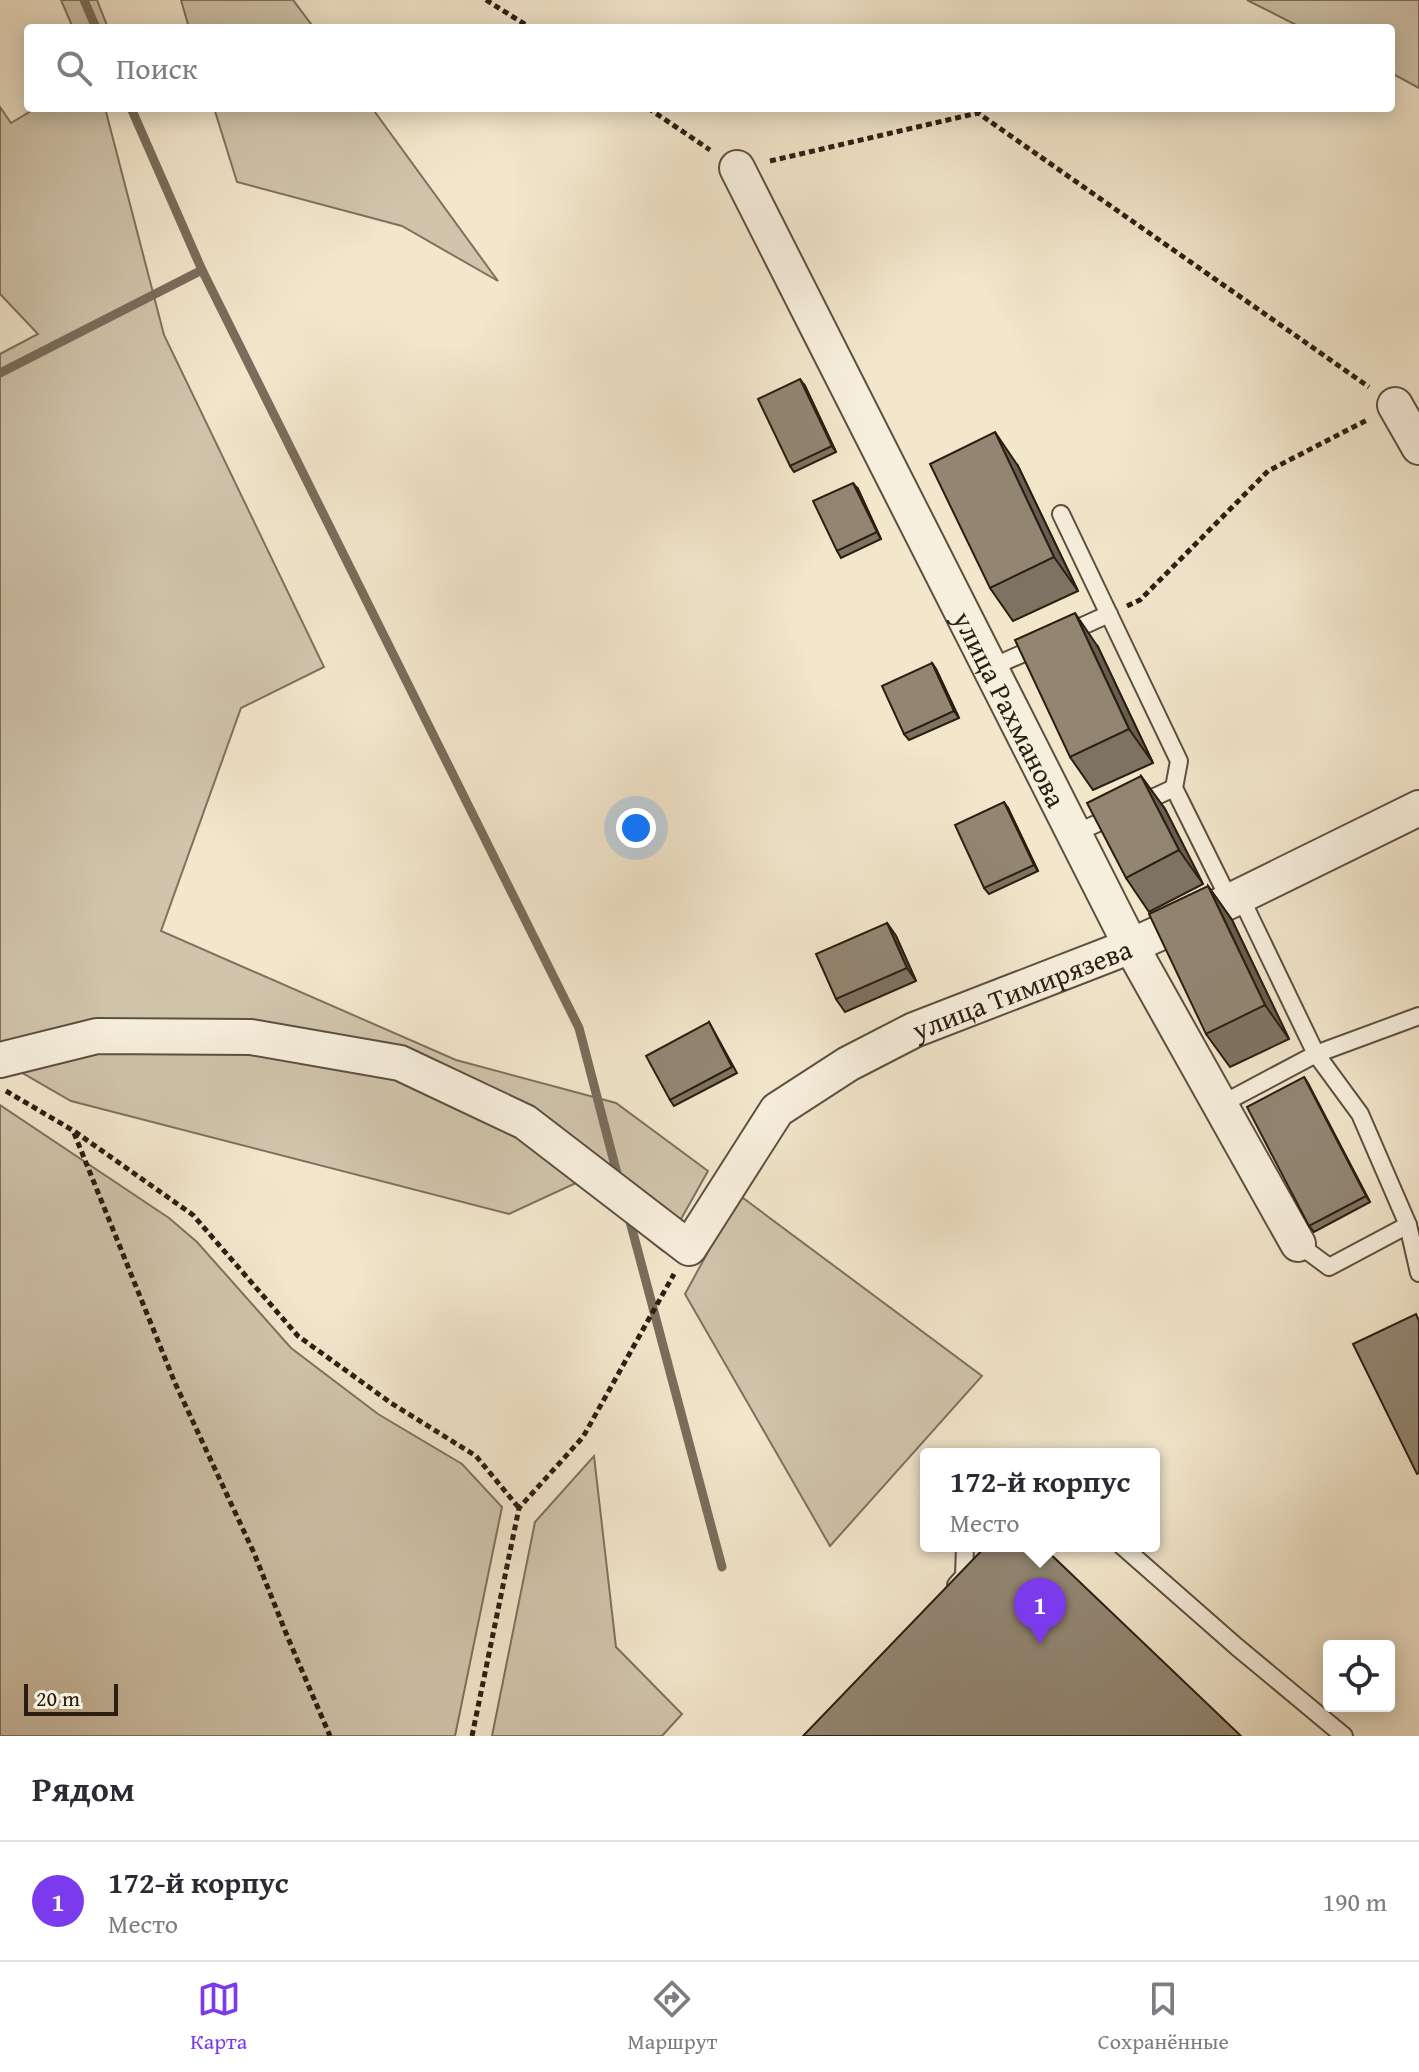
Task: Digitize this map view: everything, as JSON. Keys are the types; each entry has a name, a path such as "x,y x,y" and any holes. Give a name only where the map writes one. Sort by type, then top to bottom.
{"street":[{"name":"улица Рахманова","path":"737,168 1131,946 1298,1244"},
{"path":"1395,405 1419,447"},
{"name":"улица Тимирязева","path":"689,1248 777,1110 848,1064 914,1030 1131,946 1235,899 1419,808"},
{"path":"0,1060 97,1036 143,1036 251,1037 400,1063 525,1122 689,1248"}],"lane":[{"path":"1061,514 1179,761 1174,788 1316,1054 1360,1114 1408,1225 1419,1273"},
{"path":"990,668 1109,614"},
{"path":"1074,834 1174,788"},
{"path":"1220,1105 1316,1054 1419,1016"},
{"path":"1298,1244 1329,1267 1408,1225"},
{"path":"943,1599 964,1576 965,1552"},
{"path":"1129,1552 1344,1736"}],"path":[{"path":"486,0 525,24"},
{"path":"654,112 737,168 978,113 1395,405 1268,471 1140,600 1109,614"},
{"path":"0,1088 74,1131 193,1215 298,1336 391,1403 476,1456 519,1508"},
{"path":"74,1131 175,1383 254,1553 330,1736"},
{"path":"472,1736 519,1508 583,1437 689,1248"}],"shaded area":[{"path":"61,0 97,0 106,24 71,24"},
{"path":"181,0 293,0 311,24 188,24"},
{"path":"1247,0 1419,0 1419,88 1395,75 1395,24 1294,24"},
{"path":"0,107 11,123 29,112 106,112 164,335 324,667 241,708 161,931 456,1060 616,1103 708,1171 663,1251 578,1182 509,1214 71,1101 0,1060 0,354 38,334 0,294"},
{"path":"215,112 375,112 498,281 402,226 237,182"},
{"path":"0,1105 169,1218 197,1242 291,1348 378,1414 462,1464 502,1507 455,1736 0,1736"},
{"path":"739,1195 982,1376 830,1546 685,1294"},
{"path":"594,1456 616,1647 682,1714 662,1736 492,1736 535,1522"}],"building":[{"path":"800,379 832,446 790,466 758,399"},
{"path":"995,432 1054,557 990,588 930,464"},
{"path":"853,483 877,532 837,551 813,501"},
{"path":"1075,613 1129,729 1070,757 1015,640"},
{"path":"932,663 954,711 904,734 882,686"},
{"path":"1141,776 1179,850 1126,878 1087,803"},
{"path":"1004,802 1034,865 984,888 955,825"},
{"path":"1208,886 1265,1005 1206,1034 1149,914"},
{"path":"887,923 907,968 836,999 816,954"},
{"path":"709,1022 732,1067 670,1100 646,1056"},
{"path":"1304,1077 1366,1196 1309,1226 1247,1107"},
{"path":"1416,1314 1419,1321 1417,1474 1353,1344"},
{"path":"980,1552 1048,1552 1241,1736 803,1736"}],"waterway":[{"path":"84,0 94,24"},
{"path":"133,112 202,270 579,1028 619,1181"},
{"path":"0,373 202,270"},
{"path":"628,1214 722,1567"}],"place":[{"name":"172-й корпус","path":"1040,1644"}]}
